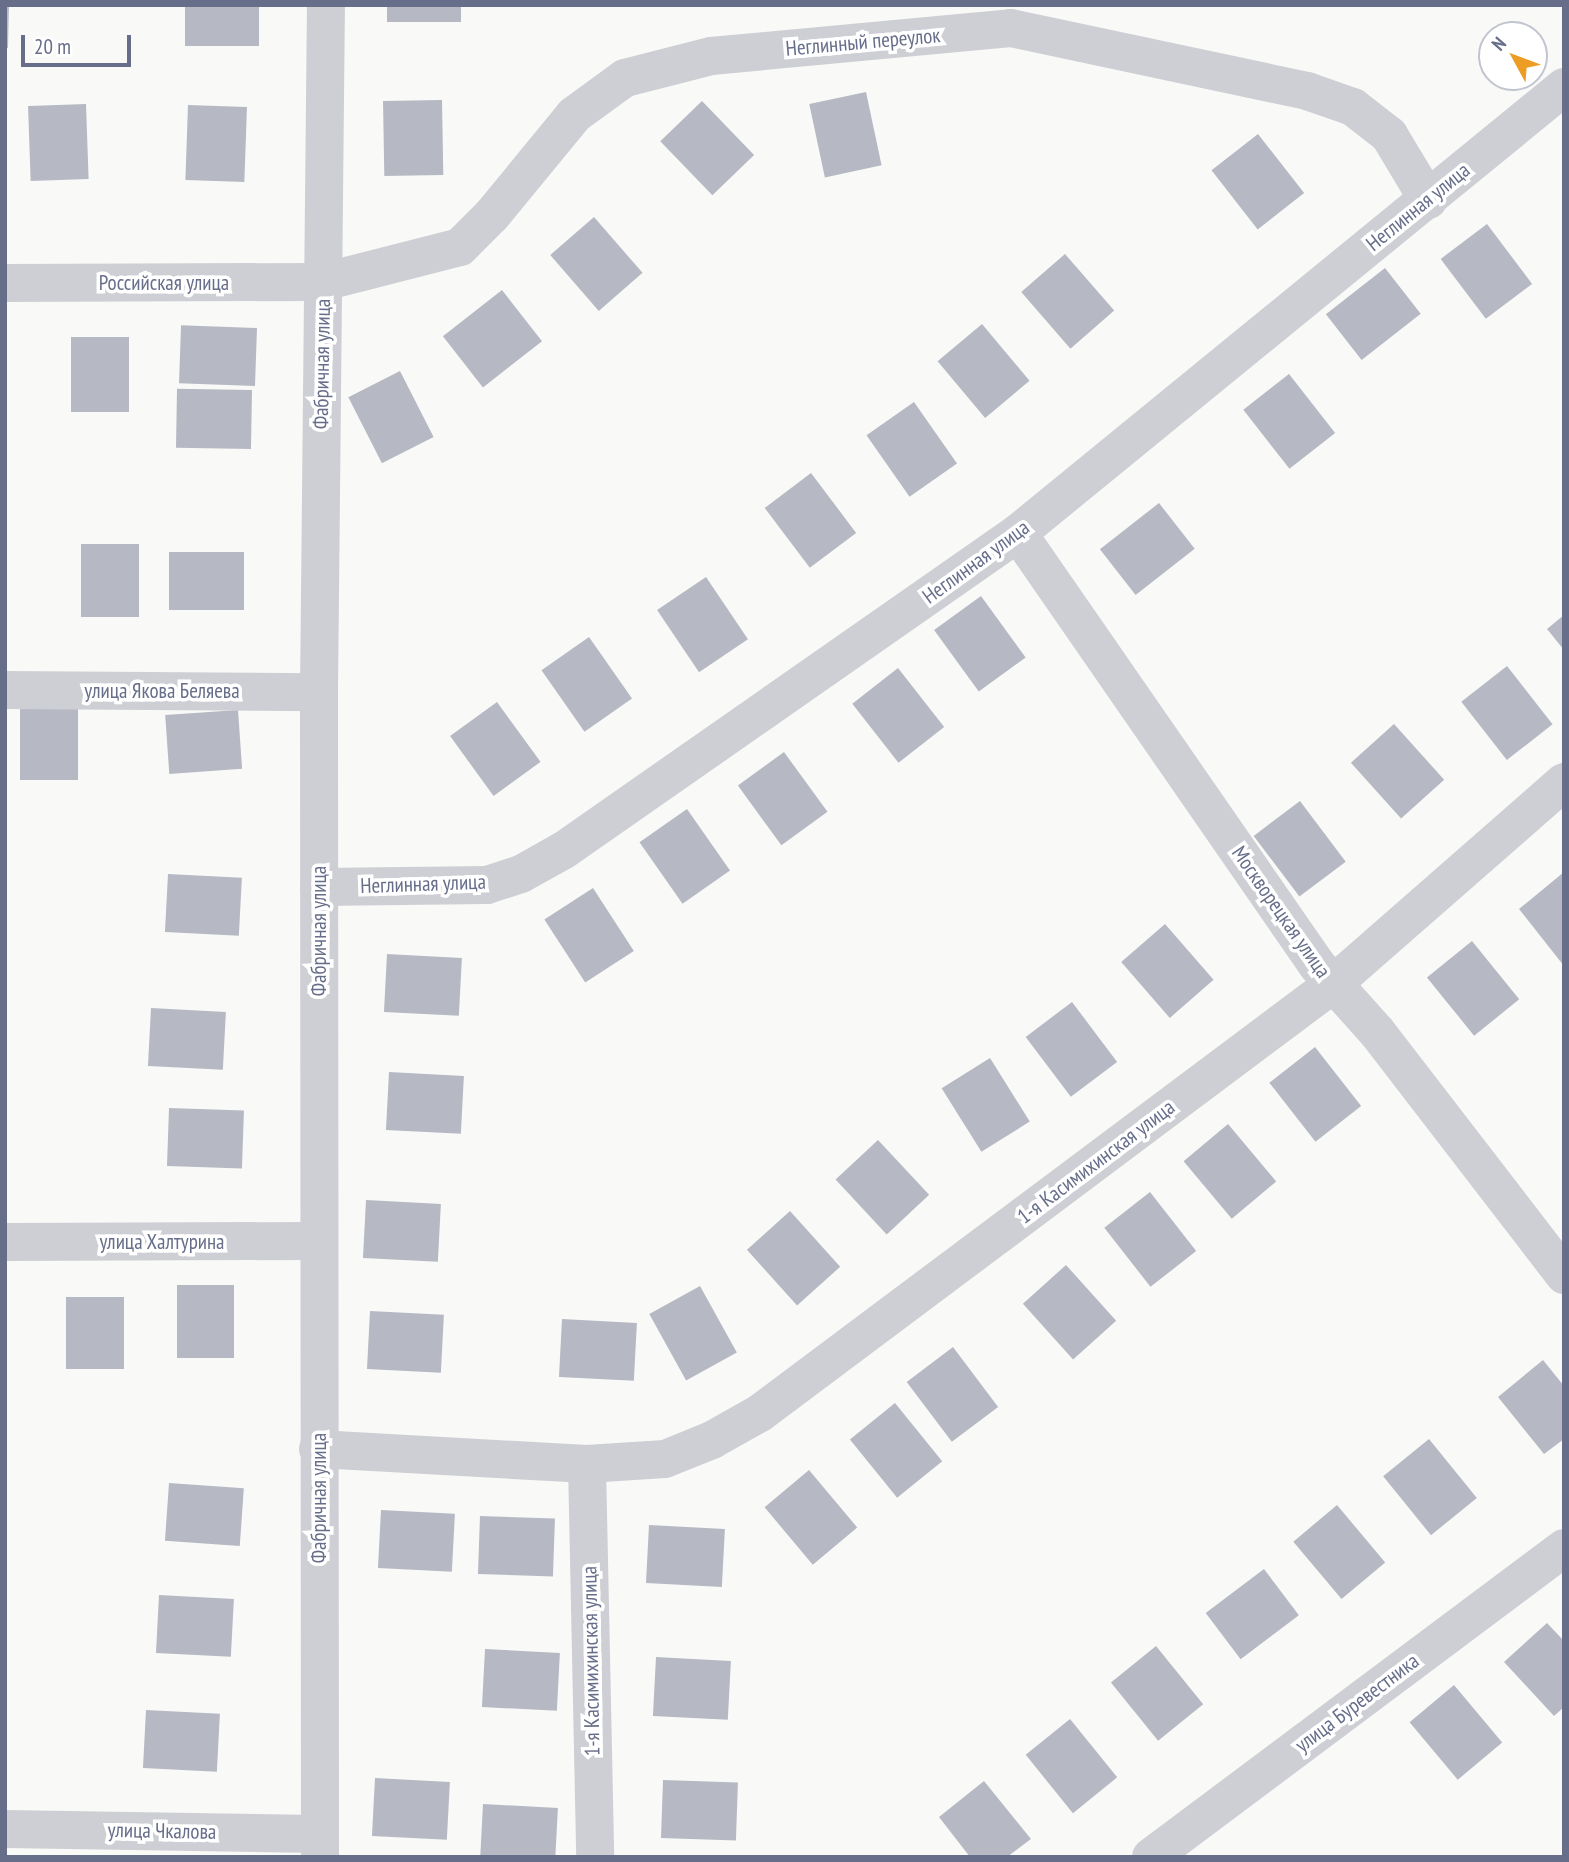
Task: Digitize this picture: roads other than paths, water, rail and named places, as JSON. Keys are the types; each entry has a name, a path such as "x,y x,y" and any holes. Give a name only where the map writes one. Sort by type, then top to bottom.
{"street":[{"name":"Фабричная улица","path":"319,1845 319,692 326,5"},
{"name":"Неглинный переулок","path":"323,282 460,247 492,215 574,115 625,78 711,56 1011,17 1353,107 1389,135 1428,200"},
{"name":"Неглинная улица","path":"319,887 487,885 521,874 564,850 1018,533 1564,87"},
{"name":"Российская улица","path":"5,283 323,282"},
{"name":"Москворецкая улица","path":"1018,533 1332,985 1377,1032 1564,1275"},
{"name":"улица Якова Беляева","path":"5,690 319,692"},
{"name":"1-я Касимихинская улица","path":"318,1448 587,1464 665,1459 712,1440 760,1413 1332,985 1564,782"},
{"name":"улица Халтурина","path":"5,1242 318,1241"},
{"name":"1-я Касимихинская улица","path":"587,1464 595,1857"},
{"name":"улица Буревестника","path":"1151,1857 1564,1548"},
{"name":"улица Чкалова","path":"5,1829 319,1845"}]}
